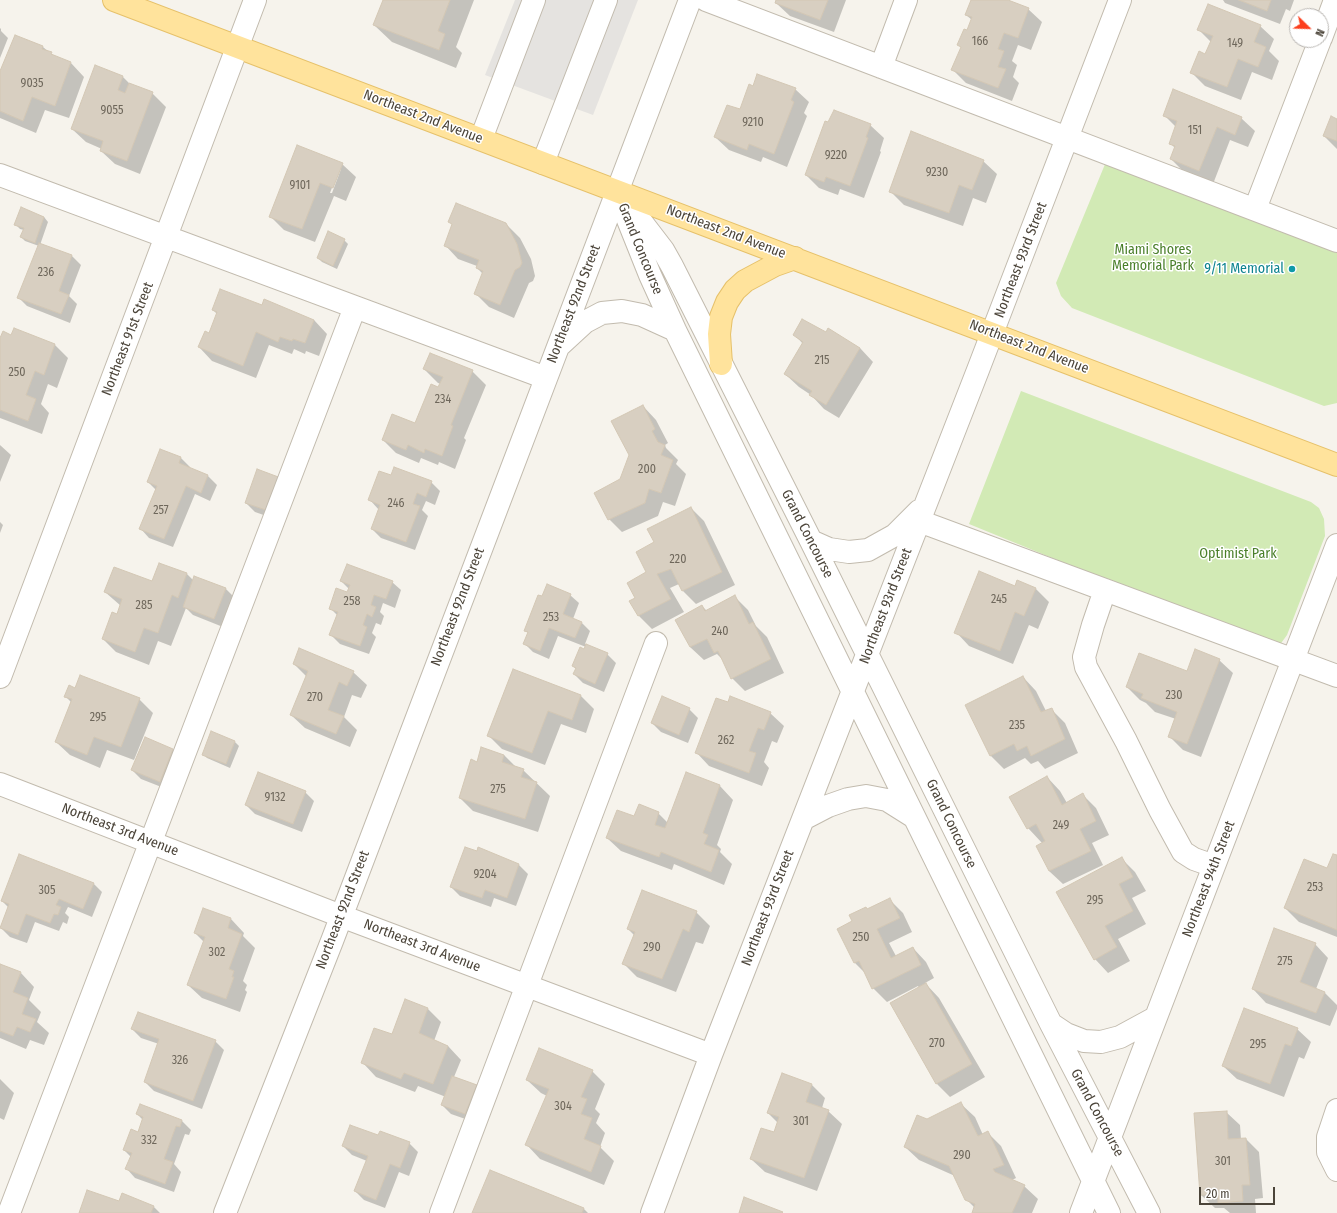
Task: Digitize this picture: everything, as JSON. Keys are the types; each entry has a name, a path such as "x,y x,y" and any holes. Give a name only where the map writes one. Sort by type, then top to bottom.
{"main road":[{"name":"Northeast 2nd Avenue","path":"114,0 1337,465"},
{"path":"721,364 719,334 721,318 727,302 735,290 745,281 775,265 795,258"}],"street":[{"name":"Northeast 91st Street","path":"0,677 255,0"},
{"path":"481,139 534,0"},
{"path":"543,162 606,0"},
{"name":"Northeast 92nd Street","path":"225,1213 341,916 690,0"},
{"path":"706,0 1337,241"},
{"path":"881,67 906,0"},
{"name":"Northeast 93rd Street","path":"652,1213 711,1054 992,334 1120,0"},
{"path":"1329,17 1335,0"},
{"path":"1255,209 1318,48"},
{"path":"0,175 546,378"},
{"name":"Grand Concourse","path":"617,190 635,239 675,330 1109,1213"},
{"name":"Grand Concourse","path":"617,190 663,250 811,541 1051,1024 1149,1213"},
{"path":"9,1213 355,307"},
{"path":"558,347 585,322 602,314 622,311 642,315 675,330"},
{"path":"811,541 829,549 849,552 868,550 895,535 922,513 1105,590 1337,676"},
{"name":"Northeast 94th Street","path":"1081,1213 1337,545"},
{"path":"1105,590 1084,657 1086,667 1183,852 1194,859 1214,866"},
{"path":"440,1213 656,643"},
{"name":"Northeast 3rd Avenue","path":"0,784 341,916 711,1054"},
{"path":"802,819 828,806 848,799 866,796 887,800 914,817"},
{"path":"1051,1024 1066,1034 1084,1041 1101,1042 1120,1037 1155,1018"},
{"path":"1337,1110 1328,1137 1328,1152 1337,1170"}],"green space":[{"name":"Miami Shores Memorial Park","path":"1108,157 1337,251 1337,403 1324,406 1072,308 1061,296 1056,283"},
{"name":"Optimist Park","path":"1021,391 1311,502 1319,508 1324,519 1325,536 1287,635 1279,646 1270,647 969,524"}],"shaded area":[{"path":"515,0 638,0 593,115 485,75"}],"building":[{"path":"383,0 450,0 438,31 445,34 439,50 373,25"},
{"path":"776,0 828,0 820,20 775,3"},
{"path":"971,0 1008,0 1029,8 1018,38 1004,33 998,49 1004,51 998,67 1006,69 998,88 951,70 961,47 957,45 964,29 967,30 972,17 965,15"},
{"path":"1239,0 1271,0 1267,11"},
{"path":"1208,4 1261,25 1254,42 1266,47 1258,67 1238,59 1227,87 1190,73 1199,51 1205,54 1213,36 1197,30"},
{"path":"15,35 43,46 42,49 52,52 51,54 71,62 55,106 32,97 23,121 0,111 0,71"},
{"path":"95,65 123,76 118,90 125,93 129,83 153,92 127,161 100,151 103,141 71,129"},
{"path":"757,74 796,88 791,100 794,102 774,154 749,144 747,150 714,137 727,105 740,109 749,84 753,86"},
{"path":"1173,89 1242,117 1235,135 1217,127 1199,171 1170,159 1175,146 1169,144 1177,121 1163,116"},
{"path":"834,110 871,124 866,137 868,138 850,186 826,177 824,182 805,175 825,121 828,122"},
{"path":"1331,116 1337,119 1337,141 1323,136"},
{"path":"911,131 984,160 972,190 959,185 949,213 889,192"},
{"path":"297,145 343,163 333,188 320,183 302,229 269,217"},
{"path":"456,203 506,223 517,244 522,263 520,267 515,270 500,305 474,294 483,271 476,268 479,260 444,246 452,224 448,222"},
{"path":"21,207 44,217 35,243 20,237 24,228 14,225"},
{"path":"328,231 345,239 333,266 317,258"},
{"path":"39,243 72,255 59,291 69,295 61,314 17,298"},
{"path":"220,289 262,305 264,299 314,320 305,343 280,337 278,342 256,332 243,366 198,347 205,331 209,333 217,312 212,310"},
{"path":"802,319 826,332 828,328 860,348 826,405 809,395 812,391 784,374 803,342 793,335"},
{"path":"14,328 55,344 44,375 35,371 26,395 36,399 28,421 0,410 0,338 3,331 11,335"},
{"path":"430,353 473,370 451,425 453,426 442,456 425,449 424,453 408,445 406,450 382,440 392,414 415,423 431,384 438,387 443,377 423,369"},
{"path":"643,405 655,429 652,431 658,442 665,445 661,455 673,460 661,493 649,489 645,503 608,520 594,493 620,479 629,455 611,421"},
{"path":"160,449 181,457 179,463 208,475 201,493 186,486 164,539 139,529 157,486 147,482"},
{"path":"394,467 432,481 426,497 417,493 413,504 420,506 406,542 371,529 380,505 368,500 379,471 391,475"},
{"path":"257,469 281,478 269,511 245,503"},
{"path":"691,507 722,572 682,591 671,569 657,574 671,599 638,616 629,601 635,598 627,583 646,572 636,552 654,542 647,529"},
{"path":"159,563 187,573 178,598 172,595 158,633 144,628 135,652 102,639 112,612 117,614 122,599 104,592 114,567 152,581"},
{"path":"347,564 393,581 386,599 374,595 371,605 376,607 372,617 367,614 363,625 367,627 360,646 329,635 338,612 329,609 336,588 347,592 350,585 340,581"},
{"path":"979,571 1015,586 1017,580 1036,588 1024,616 1015,612 1000,651 954,633"},
{"path":"194,576 226,588 214,619 183,607"},
{"path":"547,584 571,594 563,614 582,622 575,638 549,628 540,651 523,644 528,632 524,631 538,595 542,596"},
{"path":"735,595 749,624 753,622 771,659 731,679 718,651 714,653 707,639 690,647 675,620 702,605 705,611"},
{"path":"586,644 608,653 595,684 573,674 576,668 572,666 580,647 584,649"},
{"path":"299,648 354,671 347,686 339,682 328,710 344,716 336,734 290,715 308,671 293,664"},
{"path":"1195,649 1220,659 1187,744 1168,737 1177,712 1141,698 1143,694 1126,687 1139,653 1187,671"},
{"path":"513,669 581,695 572,720 548,711 532,753 487,736"},
{"path":"80,675 140,698 121,747 94,737 87,755 55,742 72,699 64,697 69,685 75,688"},
{"path":"1023,676 1041,712 1052,708 1065,739 1031,756 1027,746 1017,751 1014,744 990,756 965,705"},
{"path":"662,696 690,708 679,735 651,723"},
{"path":"730,696 771,712 764,730 758,728 749,751 756,753 749,773 695,753 716,698 728,702"},
{"path":"211,731 235,741 226,764 202,755"},
{"path":"145,737 173,749 160,782 131,770"},
{"path":"481,747 504,755 502,762 524,769 521,777 537,782 525,819 459,798 471,759 477,762"},
{"path":"258,772 306,791 293,824 245,805"},
{"path":"686,772 720,785 703,833 708,835 704,844 719,850 711,872 661,852 659,857 606,838 617,810 634,816 639,804 659,812 655,825 665,828"},
{"path":"1047,776 1062,805 1083,793 1096,821 1080,829 1091,851 1049,871 1036,846 1045,841 1036,824 1027,829 1009,797"},
{"path":"465,847 477,851 478,847 519,864 507,898 485,890 482,898 450,887"},
{"path":"19,854 94,883 83,909 59,899 56,905 61,907 58,915 54,914 50,923 26,914 18,935 0,928 9,904 1,901"},
{"path":"1333,854 1337,855 1337,930 1284,908 1304,859 1327,868"},
{"path":"1122,857 1133,877 1119,884 1133,911 1105,926 1117,947 1094,960 1056,892"},
{"path":"642,890 697,911 689,932 683,929 662,979 622,964 635,932 627,929"},
{"path":"890,898 900,918 877,929 891,958 913,947 921,965 872,989 859,961 854,963 837,929 852,921 849,915 866,907 867,909"},
{"path":"203,908 231,918 228,928 242,934 229,969 234,971 232,977 234,977 226,999 187,985 205,937 194,933"},
{"path":"1274,928 1316,943 1300,982 1325,992 1316,1013 1252,989"},
{"path":"0,964 21,972 13,992 28,998 22,1014 36,1019 30,1032 17,1027 13,1036 0,1031"},
{"path":"926,983 972,1064 936,1084 890,1003"},
{"path":"405,999 428,1008 419,1033 448,1046 433,1084 404,1073 401,1079 361,1063 374,1028 392,1034"},
{"path":"1244,1008 1298,1028 1291,1046 1285,1044 1270,1084 1222,1066"},
{"path":"138,1012 216,1040 193,1101 144,1082 159,1039 131,1029"},
{"path":"539,1048 593,1070 581,1097 587,1099 581,1114 592,1118 584,1139 601,1146 591,1172 525,1145 549,1089 526,1080"},
{"path":"782,1073 812,1084 806,1102 829,1110 804,1178 750,1159 761,1128 774,1132 779,1117 767,1113"},
{"path":"452,1076 477,1085 465,1114 441,1105"},
{"path":"961,1102 978,1136 988,1131 1004,1165 993,1169 995,1172 1025,1185 1012,1213 972,1213 975,1204 965,1200 949,1166 904,1147 917,1115 927,1119"},
{"path":"140,1104 182,1120 180,1127 176,1126 164,1159 173,1162 165,1184 125,1169 132,1153 123,1150 131,1129 138,1132 143,1117 136,1114"},
{"path":"1227,1111 1228,1139 1246,1138 1250,1185 1242,1185 1243,1201 1218,1203 1218,1195 1200,1195 1194,1113"},
{"path":"350,1125 378,1135 380,1131 410,1142 400,1168 390,1164 376,1200 354,1191 368,1156 342,1146"},
{"path":"490,1170 584,1208 582,1213 472,1213"},
{"path":"87,1190 119,1201 122,1193 154,1206 151,1213 79,1213"},
{"path":"744,1197 783,1212 739,1213"}],"place":[{"name":"9/11 Memorial","path":"1292,269"}]}
